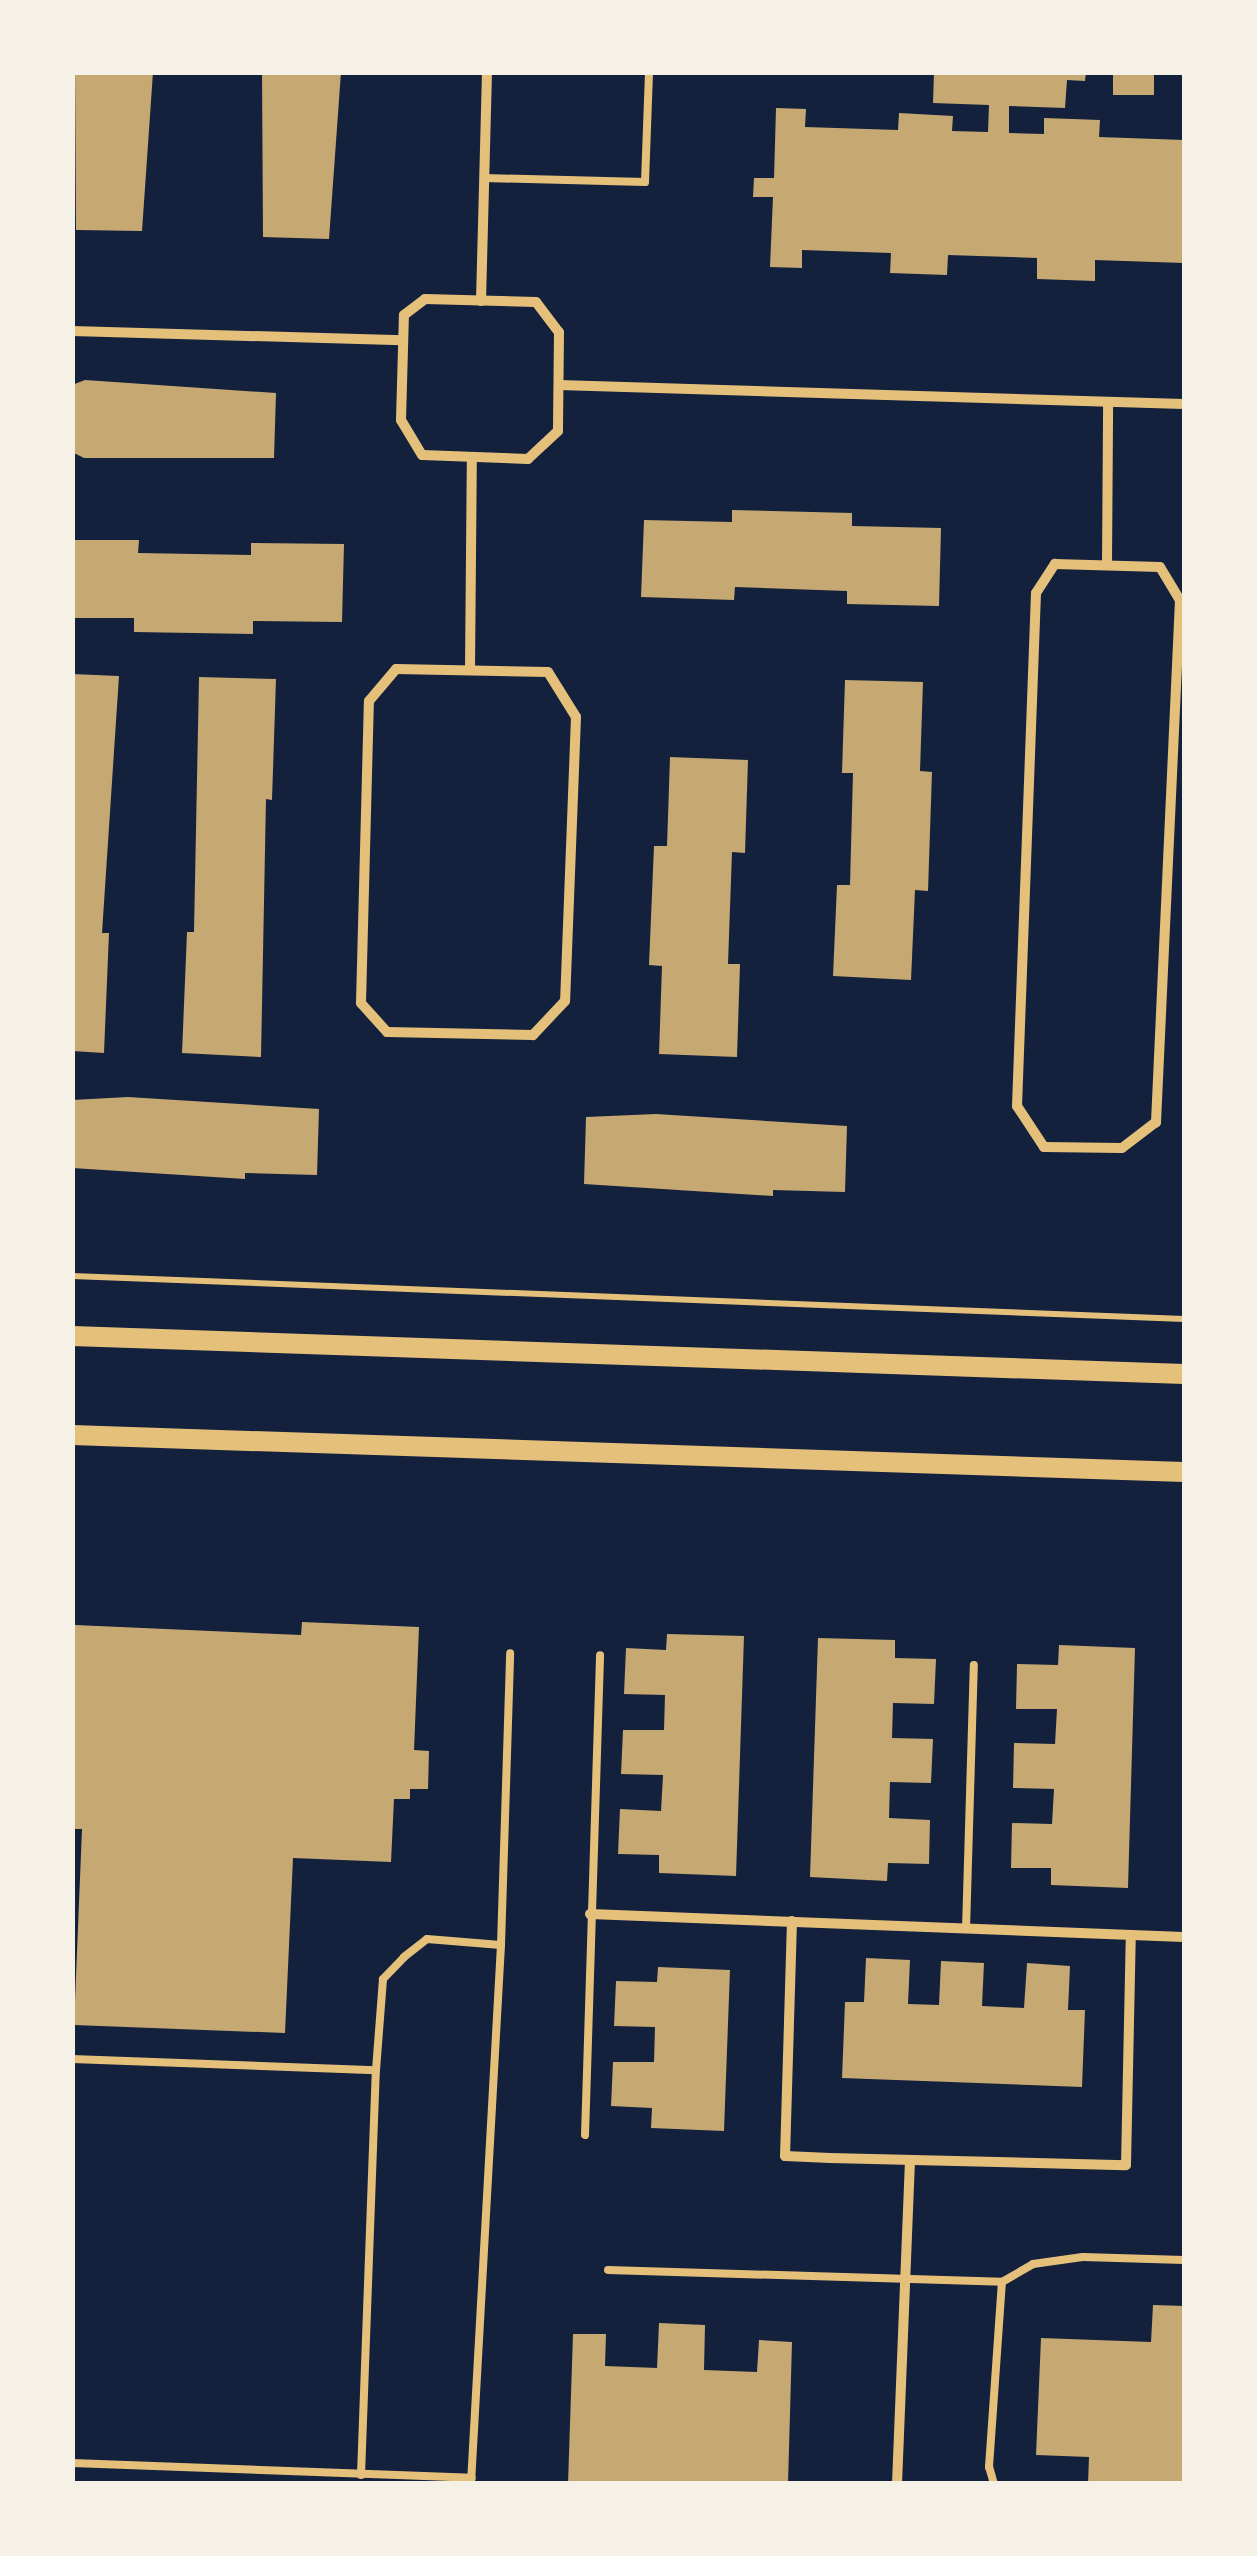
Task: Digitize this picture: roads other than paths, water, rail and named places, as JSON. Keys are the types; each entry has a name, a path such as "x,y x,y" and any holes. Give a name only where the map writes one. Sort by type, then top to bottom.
{"main road":[{"path":"72,1336 1184,1374"},
{"path":"72,1435 1184,1472"}],"street":[{"path":"481,301 487,72"},
{"path":"426,299 481,301 536,302 559,332 558,431 528,459 422,455 400,420 404,315 426,299"},
{"path":"72,331 403,340"},
{"path":"559,385 1184,404"},
{"path":"1107,564 1108,404"},
{"path":"470,669 472,458"},
{"path":"1056,564 1107,564 1160,567 1180,600 1156,1122 1122,1148 1044,1147 1018,1106 1036,593 1056,564"},
{"path":"396,669 470,669 548,672 576,716 565,1001 533,1035 388,1032 360,1003 369,701 396,669"},
{"path":"590,1914 1184,1937"},
{"path":"792,1921 786,2156 1126,2165 1131,1935"},
{"path":"897,2484 910,2161"}],"lane":[{"path":"484,178 645,182 649,72"},
{"path":"72,2463 472,2481 501,1945 510,1652"},
{"path":"584,2136 600,1655"},
{"path":"966,1928 974,1665"},
{"path":"360,2475 383,1979 427,1939 501,1945"},
{"path":"72,2059 376,2070"},
{"path":"608,2270 1002,2282 1033,2264 1083,2257 1184,2260"},
{"path":"994,2484 989,2467 1002,2282"}]}
